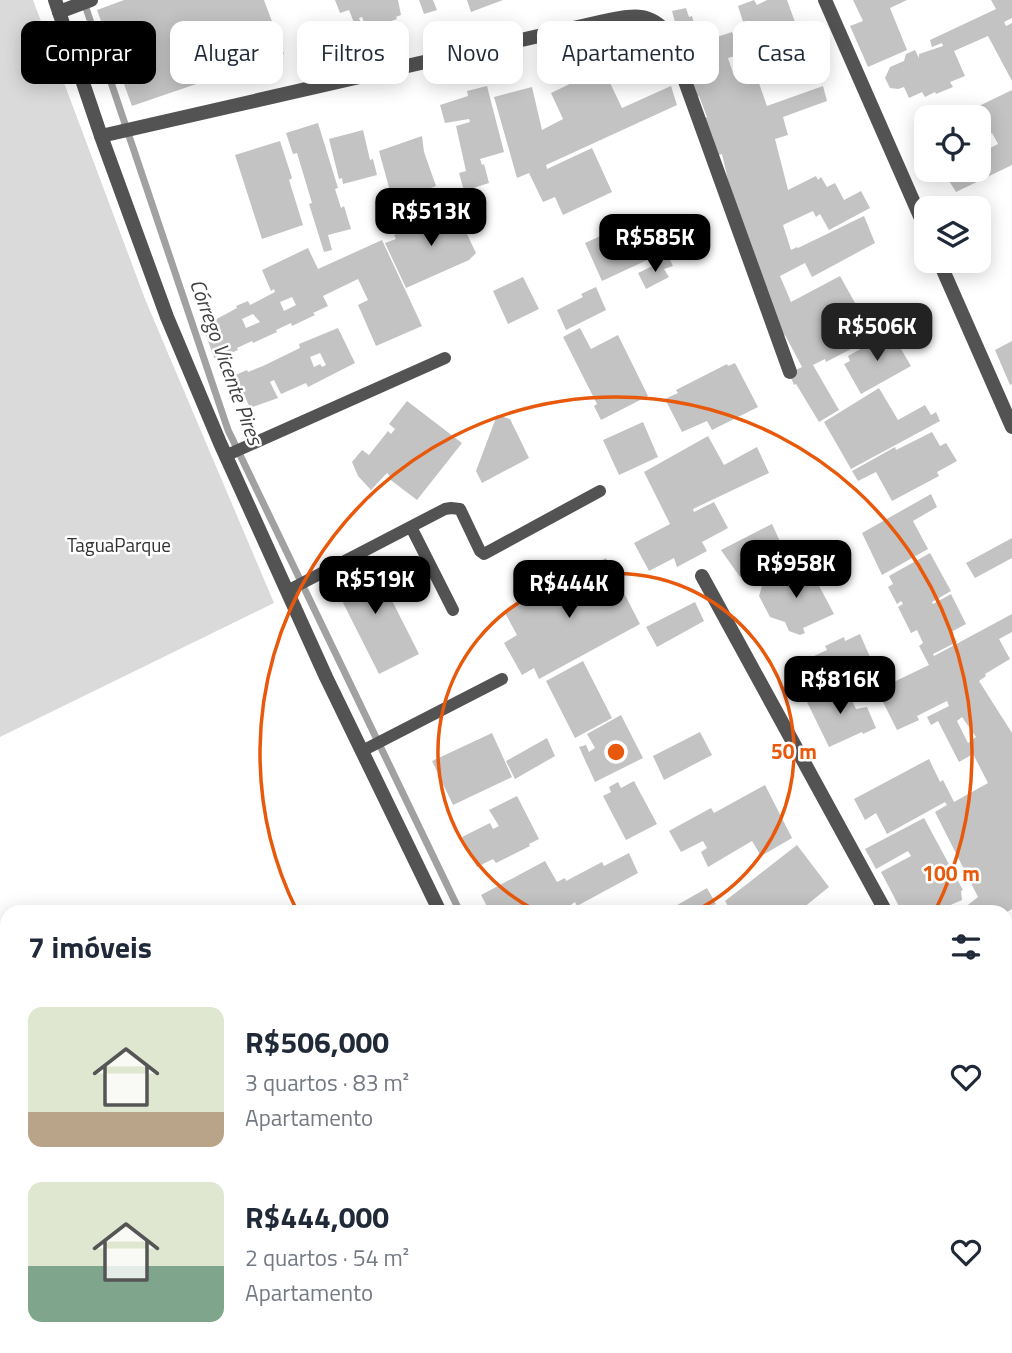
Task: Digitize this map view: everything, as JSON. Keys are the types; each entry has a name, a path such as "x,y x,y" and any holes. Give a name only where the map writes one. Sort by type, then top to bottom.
{"street":[{"path":"91,0 57,6 167,317 225,456 437,905"},
{"path":"825,0 914,203"},
{"path":"101,135 614,19 634,15 649,18 661,24 668,34 790,372"},
{"path":"944,273 1012,427"},
{"path":"702,576 882,905"}],"lane":[{"path":"225,456 444,358"},
{"path":"287,591 445,509 460,509 480,551 484,554 600,491"},
{"path":"411,527 453,610"},
{"path":"362,751 502,679"}],"green space":[{"name":"TaguaParque","path":"0,0 33,0 41,21 21,21 21,84 64,84 145,299 274,603 0,737"}],"building":[{"path":"124,0 264,0 272,21 170,21 170,84 196,84 132,106 124,84 156,84 156,21 101,21 97,10"},
{"path":"335,0 398,0 401,15 391,21 364,21 362,17 359,18 360,21 353,21 349,10 340,13"},
{"path":"419,0 433,0 437,10 424,14"},
{"path":"467,0 503,0 471,12"},
{"path":"754,0 757,5 767,0 787,0 795,21 743,21 738,6"},
{"path":"853,0 907,0 890,8 907,50 868,67 850,26 863,21"},
{"path":"991,0 1012,0 1012,18 1004,22 1006,26 1012,23 1012,81 988,36 954,51 965,76 950,82 953,87 925,97 922,92 909,98 904,87 890,88 885,78 890,67 904,61 906,54 915,50 919,58 919,54 943,46 942,43 932,47 930,40 996,9"},
{"path":"686,8 693,21 675,21 672,11"},
{"path":"732,32 733,56 728,58 733,84 759,84 767,106 823,86 827,101 783,117 788,135 775,139 788,190 816,176 818,180 821,177 827,187 835,183 844,200 861,191 870,208 829,230 820,214 816,217 813,211 783,225 791,250 864,216 875,243 812,277 805,263 780,276 791,302 840,276 874,337 826,362 825,359 813,365 839,410 819,422 789,373 802,367 785,335 775,339 733,202 722,154 715,156 704,118 707,117 699,96 697,97 693,84 719,84 719,36"},
{"path":"570,84 611,84 622,108 671,86 677,105 546,165 547,169 592,148 612,192 563,215 555,197 543,202 529,173 517,178 494,97 532,87 542,130 563,119 551,93"},
{"path":"487,86 504,152 480,159 489,183 464,191 459,173 466,171 456,126 470,122 469,119 445,123 440,105 468,96 467,91"},
{"path":"1012,90 1012,165 991,175 991,148 998,144 991,134 991,105 981,105"},
{"path":"318,123 338,188 335,189 351,229 328,235 332,250 324,252 297,153 293,154 286,133"},
{"path":"363,130 370,160 373,159 377,175 343,184 342,178 339,179 329,139"},
{"path":"422,136 424,152 436,186 393,202 379,151"},
{"path":"280,141 303,225 262,239 235,155"},
{"path":"950,182 977,182 956,192"},
{"path":"441,193 446,209 401,224 395,208"},
{"path":"454,207 476,253 469,260 406,288 385,243 396,239 394,235"},
{"path":"636,220 644,236 650,233 660,254 602,281 585,243"},
{"path":"382,240 422,326 376,346 358,305 368,300 358,279 323,296 328,306 313,313 315,315 292,326 291,323 215,360 201,322 209,318 211,322 237,308 236,306 248,301 250,305 275,292 274,289 271,291 262,270 308,248 318,269","holes":["292,297 296,305 284,311 280,302","253,314 260,322 246,328 242,319"]},
{"path":"669,258 673,266 664,269 669,277 646,289 638,273"},
{"path":"523,277 539,309 508,324 493,291"},
{"path":"596,287 606,310 566,330 557,310"},
{"path":"338,328 355,363 308,387 306,383 281,394 274,380 270,382 278,398 250,408 242,390 230,395 224,380 263,366 300,348 299,344","holes":["320,353 326,365 314,367 310,357"]},
{"path":"580,328 591,349 618,335 648,396 601,420 594,406 597,404 563,337"},
{"path":"891,332 911,366 861,394 844,364 850,361 848,356"},
{"path":"1012,341 1012,384 1010,385 995,350"},
{"path":"735,363 758,407 712,430 707,421 682,432 665,399 678,393 676,390 727,364 728,366"},
{"path":"879,388 898,420 925,405 931,415 936,412 940,421 851,469 824,422"},
{"path":"407,401 462,443 417,500 388,478 390,476 387,473 371,490 358,476 352,462 362,450 369,455 388,431 391,434 395,429 389,424"},
{"path":"497,415 510,419 529,458 482,483 476,471"},
{"path":"643,422 658,457 619,475 603,440"},
{"path":"932,432 940,446 946,443 957,461 937,472 939,476 892,501 876,472 858,481 852,471 895,447 896,450"},
{"path":"708,436 724,465 757,447 769,473 693,509 694,512 714,502 728,528 702,542 707,551 677,567 674,558 649,571 634,543 670,524 644,472"},
{"path":"931,494 937,507 913,521 928,549 882,575 862,533"},
{"path":"772,524 784,550 740,577 721,550"},
{"path":"1012,538 1012,558 975,578 966,563"},
{"path":"930,553 951,591 932,602 933,604 951,594 966,624 951,632 957,642 933,654 934,656 1012,614 1012,632 999,639 1010,659 985,674 979,681 1012,733 1012,905 968,905 978,897 935,812 947,805 945,802 887,834 876,813 865,820 854,799 929,759 954,802 988,783 973,754 959,762 938,721 931,725 927,717 949,706 947,701 917,716 919,720 897,730 877,690 929,665 919,646 923,643 917,630 911,633 898,607 903,604 901,601 897,604 888,587 893,584 889,576","holes":["962,717 976,737 968,743 957,721"]},
{"path":"606,558 640,624 539,679 534,668 522,675 504,643 517,635 504,611"},
{"path":"371,559 419,654 379,674 331,579"},
{"path":"808,565 834,614 803,628 805,633 800,635 789,631 785,622 770,617 759,596 762,586"},
{"path":"695,602 704,621 657,647 646,627"},
{"path":"860,634 873,664 826,682 814,656 827,650 825,646 844,637 845,641"},
{"path":"583,661 612,718 575,738 546,681"},
{"path":"844,684 856,709 867,707 876,728 829,747 807,702"},
{"path":"621,715 643,758 595,782 579,747 586,745 589,752 595,748 587,734"},
{"path":"700,732 712,755 664,780 653,756"},
{"path":"492,733 512,777 453,805 432,761"},
{"path":"547,738 555,756 515,779 506,761"},
{"path":"634,781 657,824 626,840 603,796 611,792 609,787 618,782 621,788"},
{"path":"765,785 792,838 761,856 752,841 708,867 701,852 707,848 703,841 681,852 669,831 711,808 714,813"},
{"path":"517,796 539,839 496,863 493,859 477,867 462,837 490,823 493,829 499,826 489,810"},
{"path":"924,818 963,890 962,900 951,905 898,905 881,872 911,856 908,851 876,869 865,849"},
{"path":"797,845 829,887 807,905 727,905 725,901"},
{"path":"629,853 638,873 579,905 575,902 571,905 486,905 481,895 545,861 557,882 565,878 566,881 602,862 604,866"},
{"path":"707,888 716,904 714,905 677,905"}],"waterway":[{"name":"Córrego Vicente Pires","path":"84,2 228,430 457,905"}]}
